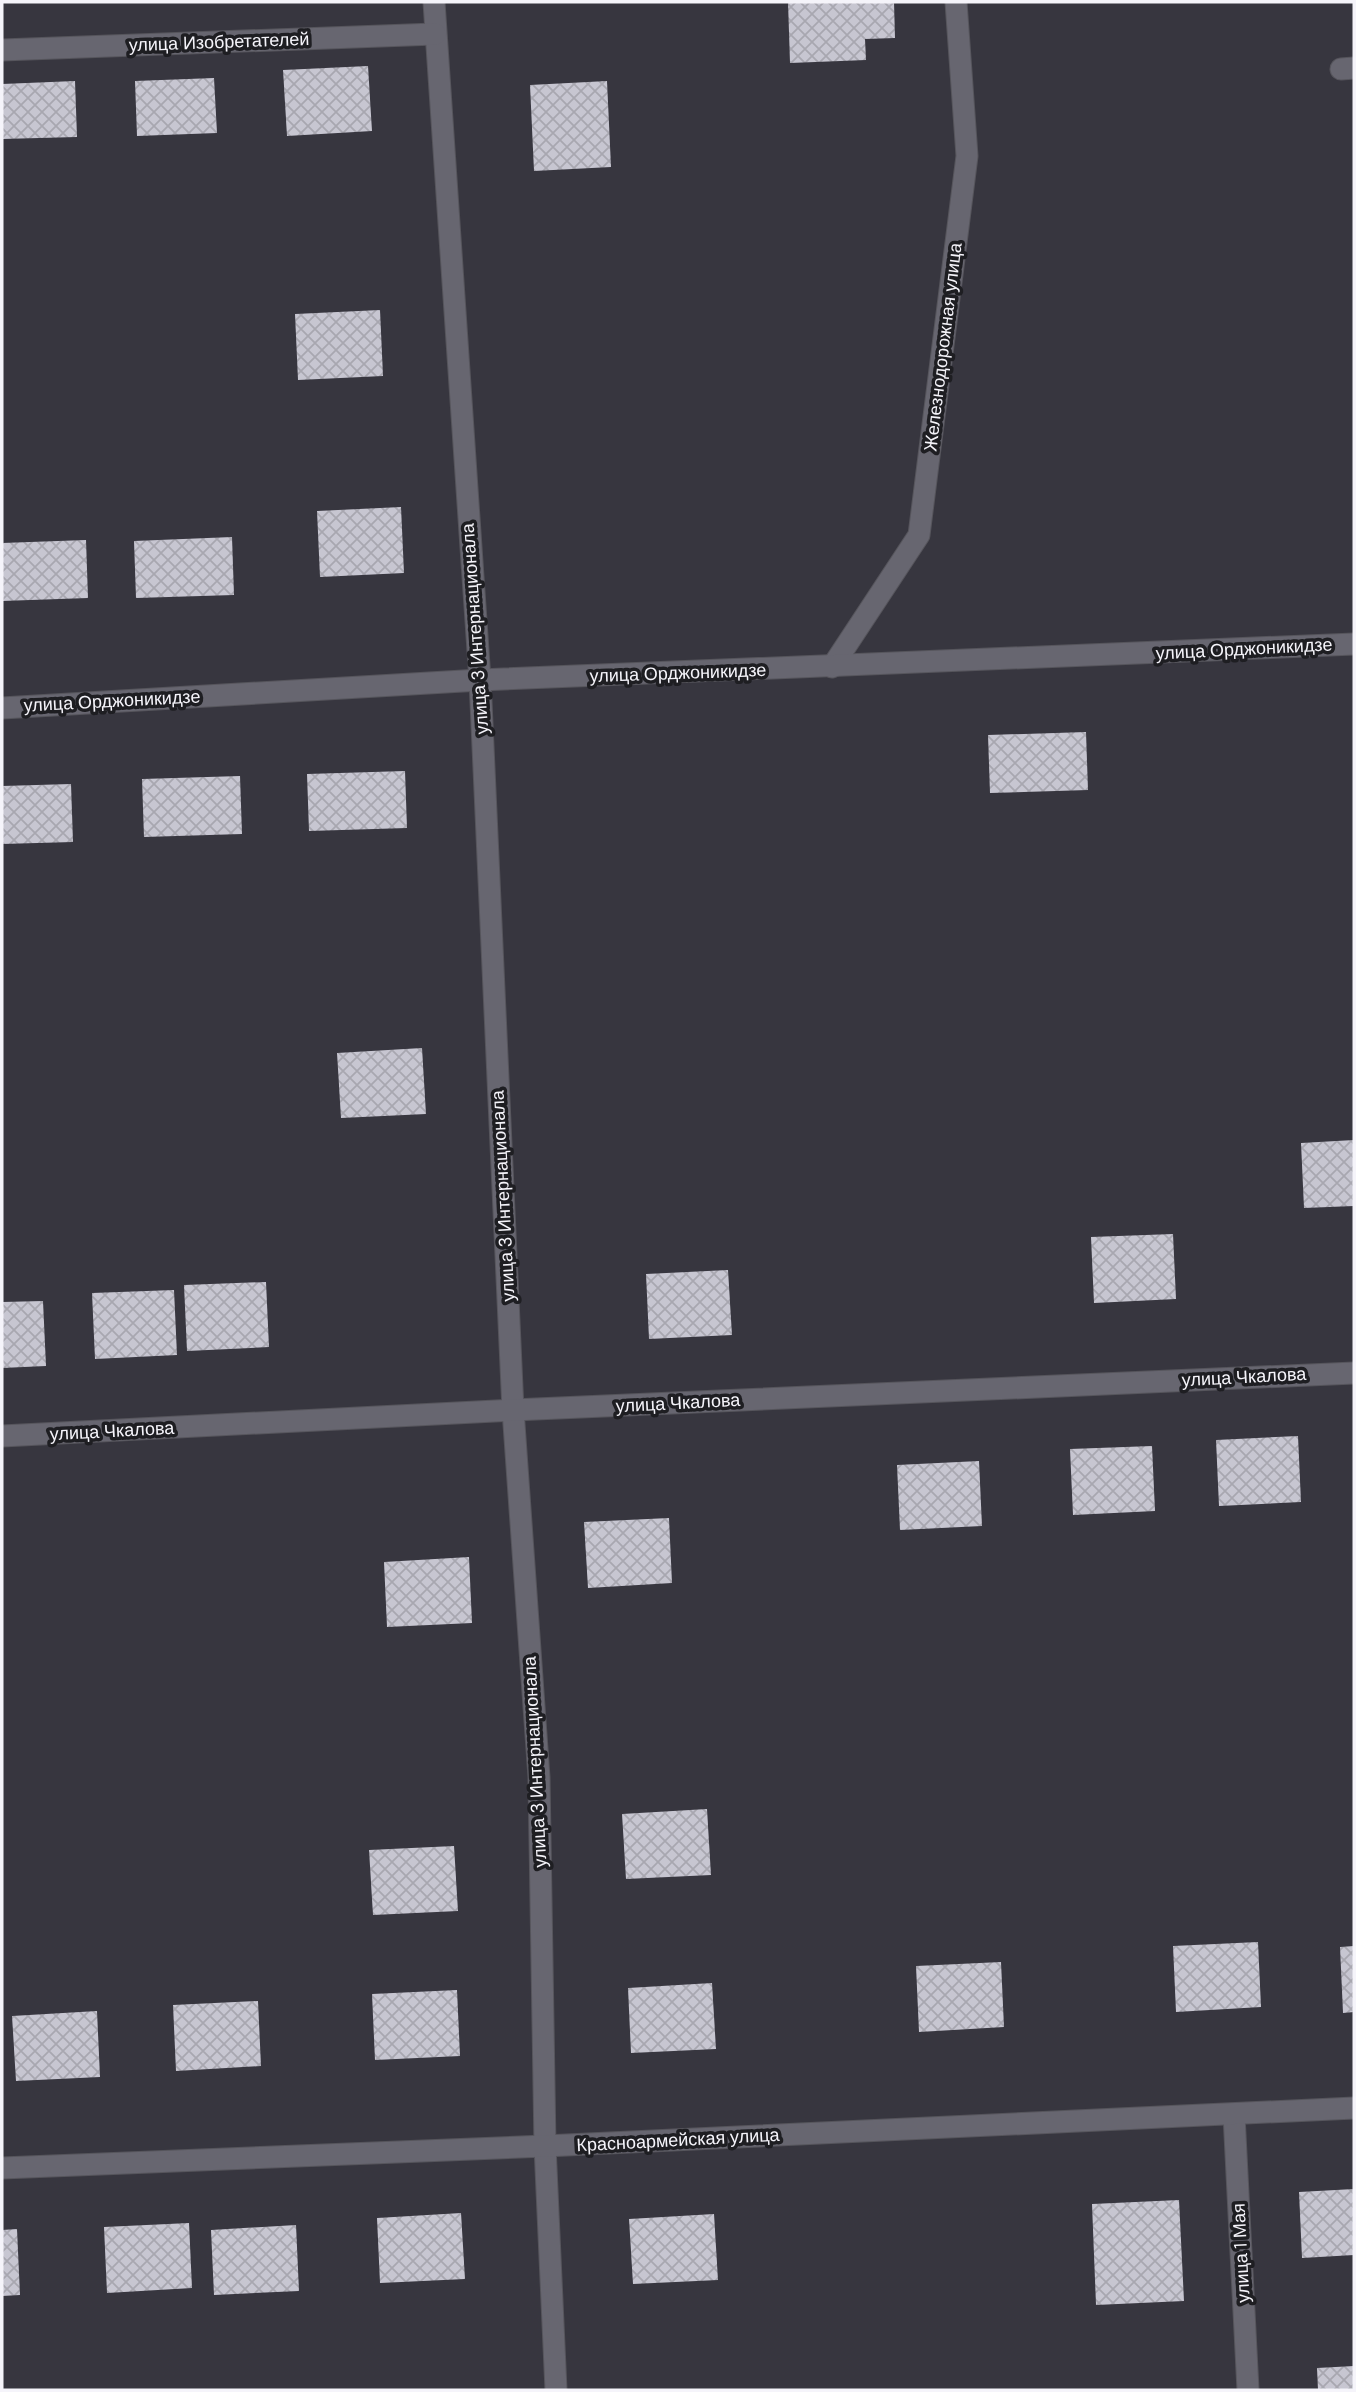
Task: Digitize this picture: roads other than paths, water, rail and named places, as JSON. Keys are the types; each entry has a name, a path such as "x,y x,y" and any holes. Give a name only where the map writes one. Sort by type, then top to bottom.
{"street":[{"name":"улица 3 Интернационала","path":"434,2 480,680 513,1410 539,1777 545,2146 556,2390"},
{"name":"Железнодорожная улица","path":"832,667 919,535 967,156 956,2"},
{"name":"улица Изобретателей","path":"2,50 435,34"},
{"name":"улица Орджоникидзе","path":"2,708 480,680 1354,644"},
{"name":"улица Чкалова","path":"2,1436 513,1410 1354,1373"},
{"name":"Красноармейская улица","path":"2,2168 1354,2108"},
{"name":"улица 1 Мая","path":"1234,2115 1248,2390"}]}
